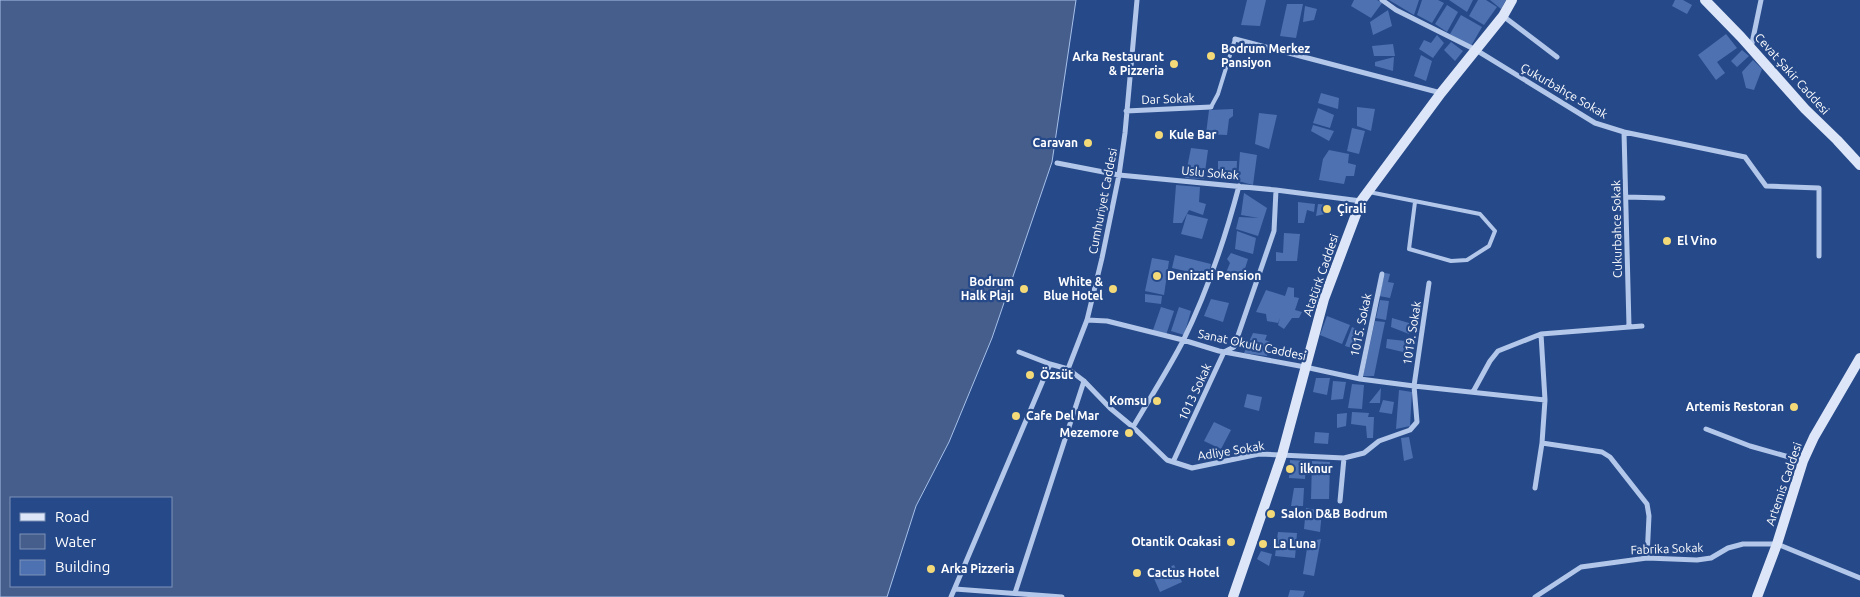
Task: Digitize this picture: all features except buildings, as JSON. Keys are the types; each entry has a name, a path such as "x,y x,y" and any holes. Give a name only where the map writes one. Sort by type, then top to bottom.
{"street":[{"name":"Cumhuriyet Caddesi","path":"1068,369 1087,320 1119,175 1125,133 1137,0"},
{"name":"Çukurbahçe Sokak","path":"1382,0 1396,10 1476,50 1596,123 1624,132 1745,157 1766,186 1819,188 1819,256"},
{"name":"Atatürk Caddesi","path":"1233,597 1282,455 1324,299 1361,201 1441,93 1503,16 1512,0"},
{"name":"Cevat Şakir Caddesi","path":"1705,0 1805,109 1860,165"},
{"path":"1751,48 1761,0"},
{"path":"1503,16 1557,57"},
{"path":"1235,39 1441,93"},
{"name":"Dar Sokak","path":"1126,110 1211,107"},
{"name":"Cukurbahce Sokak","path":"1624,132 1629,326"},
{"name":"Uslu Sokak","path":"1057,163 1119,175 1239,186 1361,201"},
{"path":"1133,427 1183,340 1198,306 1227,230 1239,186"},
{"name":"1013 Sokak","path":"1172,462 1224,352 1234,346 1274,231 1276,190"},
{"path":"1626,197 1663,198"},
{"name":"1015. Sokak","path":"1360,379 1382,274"},
{"name":"1019. Sokak","path":"1414,386 1430,283"},
{"name":"Sanat Okulu Caddesi","path":"1087,320 1107,321 1224,352 1360,379 1414,386"},
{"path":"1473,392 1490,361 1498,351 1541,334 1642,326"},
{"path":"1535,488 1542,443 1544,400 1541,334"},
{"path":"1020,352 1068,369"},
{"name":"Artemis Caddesi","path":"1758,597 1803,461 1814,437 1860,358"},
{"path":"951,597 1050,364"},
{"name":"Adliye Sokak","path":"1068,369 1084,381 1110,408 1167,460 1192,468 1259,454 1344,458 1364,453 1379,441 1410,430 1417,422 1414,386"},
{"path":"1015,593 1084,381"},
{"path":"1414,386 1544,400"},
{"path":"1706,429 1750,446 1803,461"},
{"path":"1542,443 1602,452 1610,457 1647,504 1649,516 1646,558"},
{"path":"1340,501 1344,458"},
{"name":"Fabrika Sokak","path":"1534,597 1581,567 1646,558 1697,560 1711,558 1728,548 1743,544 1777,544"},
{"path":"1777,544 1860,578"},
{"path":"955,588 1062,597"}],"lane":[{"path":"1211,107 1218,94 1235,39"},
{"path":"1367,192 1480,214 1495,231 1490,246 1467,260 1451,260 1409,249 1415,202"}],"water":[{"path":"0,0 1076,0 1052,162 992,338 949,442 916,506 887,597 0,597"}],"place":[{"name":"Bodrum Merkez Pansiyon","path":"1211,56"},
{"name":"Arka Restaurant & Pizzeria","path":"1174,64"},
{"name":"Kule Bar","path":"1159,135"},
{"name":"Caravan","path":"1088,143"},
{"name":"Çirali","path":"1327,209"},
{"name":"El Vino","path":"1667,241"},
{"name":"Denizati Pension","path":"1157,276"},
{"name":"Bodrum Halk Plajı","path":"1024,289"},
{"name":"White & Blue Hotel","path":"1113,289"},
{"name":"Özsüt","path":"1030,375"},
{"name":"Komsu","path":"1157,401"},
{"name":"Artemis Restoran","path":"1794,407"},
{"name":"Cafe Del Mar","path":"1016,416"},
{"name":"Mezemore","path":"1129,433"},
{"name":"ilknur","path":"1290,469"},
{"name":"Salon D&B Bodrum","path":"1271,514"},
{"name":"Otantik Ocakasi","path":"1231,542"},
{"name":"La Luna","path":"1263,544"},
{"name":"Arka Pizzeria","path":"931,569"},
{"name":"Cactus Hotel","path":"1137,573"}]}
